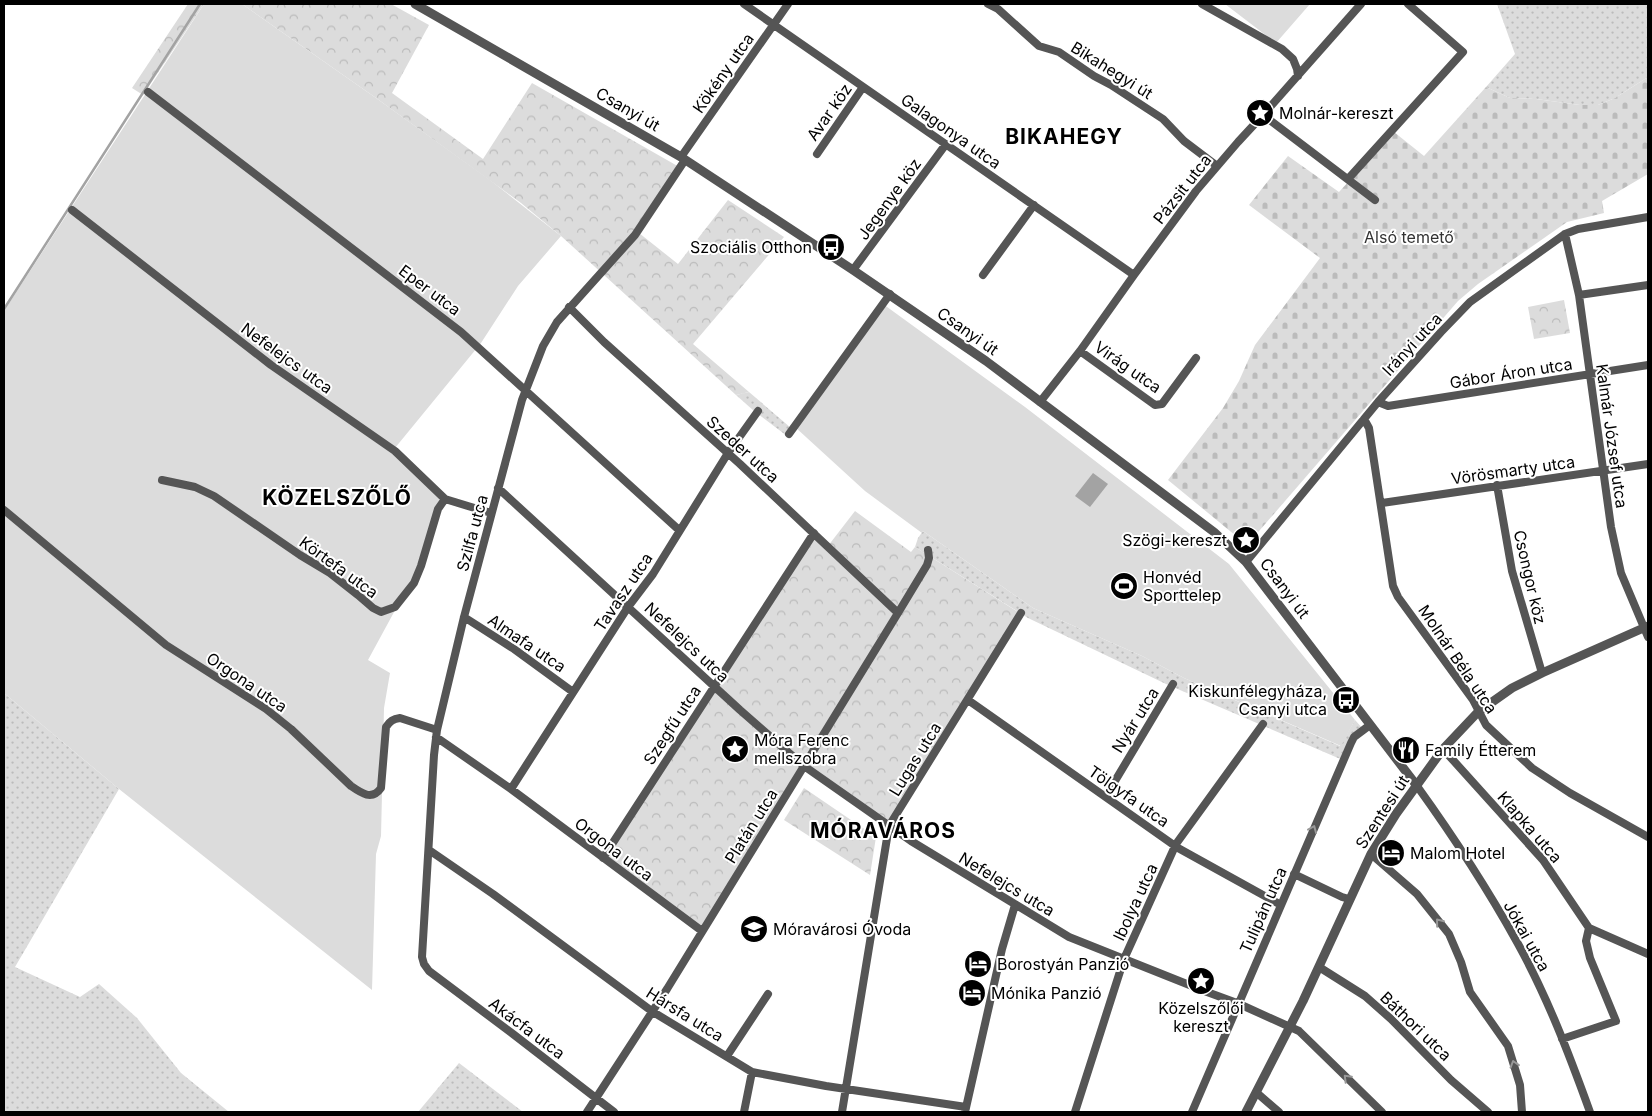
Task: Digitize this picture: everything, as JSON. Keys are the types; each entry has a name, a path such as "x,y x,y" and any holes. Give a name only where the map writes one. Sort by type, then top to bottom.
{"street":[{"name":"Csanyi út","path":"415,4 683,159 854,270 986,361 1214,532 1246,562 1417,786"},
{"name":"Galagonya utca","path":"744,4 1134,274"},
{"name":"Kökény utca","path":"683,159 788,4"},
{"name":"Bikahegyi út","path":"988,4 998,9 1040,46 1059,52 1163,119 1184,141 1217,166"},
{"path":"1202,4 1282,49 1293,59 1298,76"},
{"name":"Pázsit utca","path":"1040,402 1080,351 1134,274 1217,166 1361,4"},
{"path":"1348,179 1463,52 1408,4"},
{"name":"Avar köz","path":"816,154 863,86"},
{"name":"Eper utca","path":"148,92 479,346 679,530"},
{"path":"1263,116 1375,200"},
{"name":"Jegenye köz","path":"854,270 946,144"},
{"name":"Szilfa utca","path":"424,964 422,957 437,734 464,617 525,388 543,346 557,322 635,235 683,159"},
{"path":"982,275 1034,205"},
{"name":"Nefelejcs utca","path":"72,210 271,365 396,451 445,499 491,513"},
{"name":"Irányi utca","path":"1246,562 1378,402 1470,302 1565,234 1578,229 1648,217"},
{"name":"Kalmár József utca","path":"1565,234 1579,295 1611,527 1621,573 1646,627 1648,637"},
{"path":"1579,295 1648,285"},
{"path":"789,434 890,294"},
{"name":"Szeder utca","path":"569,307 604,342 728,453 898,613"},
{"name":"Virág utca","path":"1080,351 1155,405 1162,404 1196,358"},
{"name":"Gábor Áron utca","path":"1378,402 1388,406 1648,366"},
{"name":"Tavasz utca","path":"511,789 628,607 653,574 728,453 758,411"},
{"name":"Molnár Béla utca","path":"1364,419 1369,428 1382,503 1393,586 1398,597 1472,700 1486,725 1532,768 1570,793 1648,837"},
{"name":"Vörösmarty utca","path":"1382,503 1648,464"},
{"name":"Körtefa utca","path":"162,480 195,487 214,496 300,555 330,573 372,608 381,612 386,612 395,607 414,583 438,509 445,499"},
{"name":"Csongor köz","path":"1497,485 1512,571 1542,673"},
{"name":"Nefelejcs utca","path":"498,488 804,766 889,826 1069,937 1238,1003 1299,1031 1382,1112"},
{"name":"Orgona utca","path":"4,510 166,645 266,709 291,729 351,786 360,792 370,795 381,788 386,727 389,722 400,718 437,734 702,931"},
{"name":"Szegfű utca","path":"602,858 814,533"},
{"name":"Platán utca","path":"587,1112 653,1012 898,613 927,565 929,558 928,550"},
{"name":"Lugas utca","path":"842,1112 889,826 1021,613"},
{"name":"Almafa utca","path":"464,617 514,649 573,692"},
{"name":"Szentesi út","path":"1246,1112 1319,967 1371,854 1396,814 1443,749 1478,712 1495,698 1542,673 1646,627"},
{"name":"Nyár utca","path":"1106,796 1174,684"},
{"name":"Tölgyfa utca","path":"968,700 1176,846 1281,904"},
{"name":"Ibolya utca","path":"1075,1112 1124,959 1176,846 1263,724"},
{"name":"Tulipán utca","path":"1192,1112 1348,748 1354,737 1370,724"},
{"name":"Klapka utca","path":"1443,749 1543,860 1589,928"},
{"name":"Jókai utca","path":"1417,786 1459,846 1517,943 1562,1039 1590,1112"},
{"name":"Hársfa utca","path":"429,850 653,1012 752,1072 965,1110"},
{"path":"1371,854 1417,894 1449,934 1462,962 1470,992 1508,1046 1520,1085 1522,1112"},
{"path":"1294,874 1349,899"},
{"path":"965,1110 1002,948 1015,905"},
{"path":"1562,1039 1616,1021 1590,958 1586,941 1589,928 1648,954"},
{"name":"Akácfa utca","path":"424,964 429,971 614,1112"},
{"name":"Báthori utca","path":"1319,967 1372,1002 1451,1080 1488,1112"},
{"path":"727,1056 768,994"},
{"path":"744,1112 752,1072"},
{"path":"1257,1093 1279,1112"}],"green space":[{"path":"188,4 204,4 143,95 132,88"},
{"path":"204,4 242,4 490,180 561,236 518,286 481,343 395,448 444,495 418,568 368,660 390,673 384,708 381,836 376,854 372,990 119,789 4,693 4,311"},
{"path":"242,4 391,4 429,25 392,93 483,159 532,83 681,168 639,233 678,264 728,200 784,237 693,344 749,392 736,395 561,236 521,203"},
{"path":"1225,4 1310,4 1276,43"},
{"path":"1497,4 1648,4 1648,77 1615,98 1598,105 1510,98 1486,87 1515,54"},
{"name":"Alsó temető","path":"1648,77 1648,174 1602,201 1604,213 1567,222 1478,284 1458,301 1247,545 1168,480 1223,408 1239,381 1255,345 1320,258 1249,205 1288,156 1339,192 1394,132 1424,156 1486,87 1510,98 1598,105 1615,98"},
{"path":"1564,300 1570,333 1534,339 1528,307"},
{"name":"Honvéd Sporttelep","path":"883,304 1025,407 1229,564 1355,720 1341,746 1184,678 1142,656 1033,608 923,531 922,533 865,491 795,427"},
{"path":"749,392 791,428 787,436 736,395"},
{"path":"855,511 911,552 915,547 1021,614 889,826 804,767 702,931 603,858 814,533 828,546"},
{"path":"923,531 1033,608 1142,656 1184,678 1340,746 1355,720 1365,731 1356,738 1345,761 1166,684 1028,618 915,547"},
{"path":"4,693 119,789 15,967 80,997 99,984 137,1018 181,1073 229,1112 4,1112"},
{"path":"804,788 876,837 870,875 784,820"},
{"path":"459,1063 523,1112 418,1112"}],"shaded area":[{"path":"1093,473 1108,484 1090,507 1075,496"}],"waterway":[{"path":"4,309 200,4"}],"place":[{"name":"Molnár-kereszt","path":"1260,113"},
{"name":"Szociális Otthon","path":"831,247"},
{"name":"Szögi-kereszt","path":"1246,540"},
{"name":"Honvéd Sporttelep","path":"1124,586"},
{"name":"Kiskunfélegyháza, Csanyi utca","path":"1346,700"},
{"name":"Móra Ferenc mellszobra","path":"735,749"},
{"name":"Family Étterem","path":"1406,750"},
{"name":"Malom Hotel","path":"1391,853"},
{"name":"Móravárosi Óvoda","path":"754,929"},
{"name":"Borostyán Panzió","path":"978,964"},
{"name":"Közelszőlői kereszt","path":"1201,981"},
{"name":"Mónika Panzió","path":"972,993"}],"district":[{"name":"BIKAHEGY","path":"1064,136"},
{"name":"KÖZELSZŐLŐ","path":"337,497"},
{"name":"MÓRAVÁROS","path":"883,830"}]}
